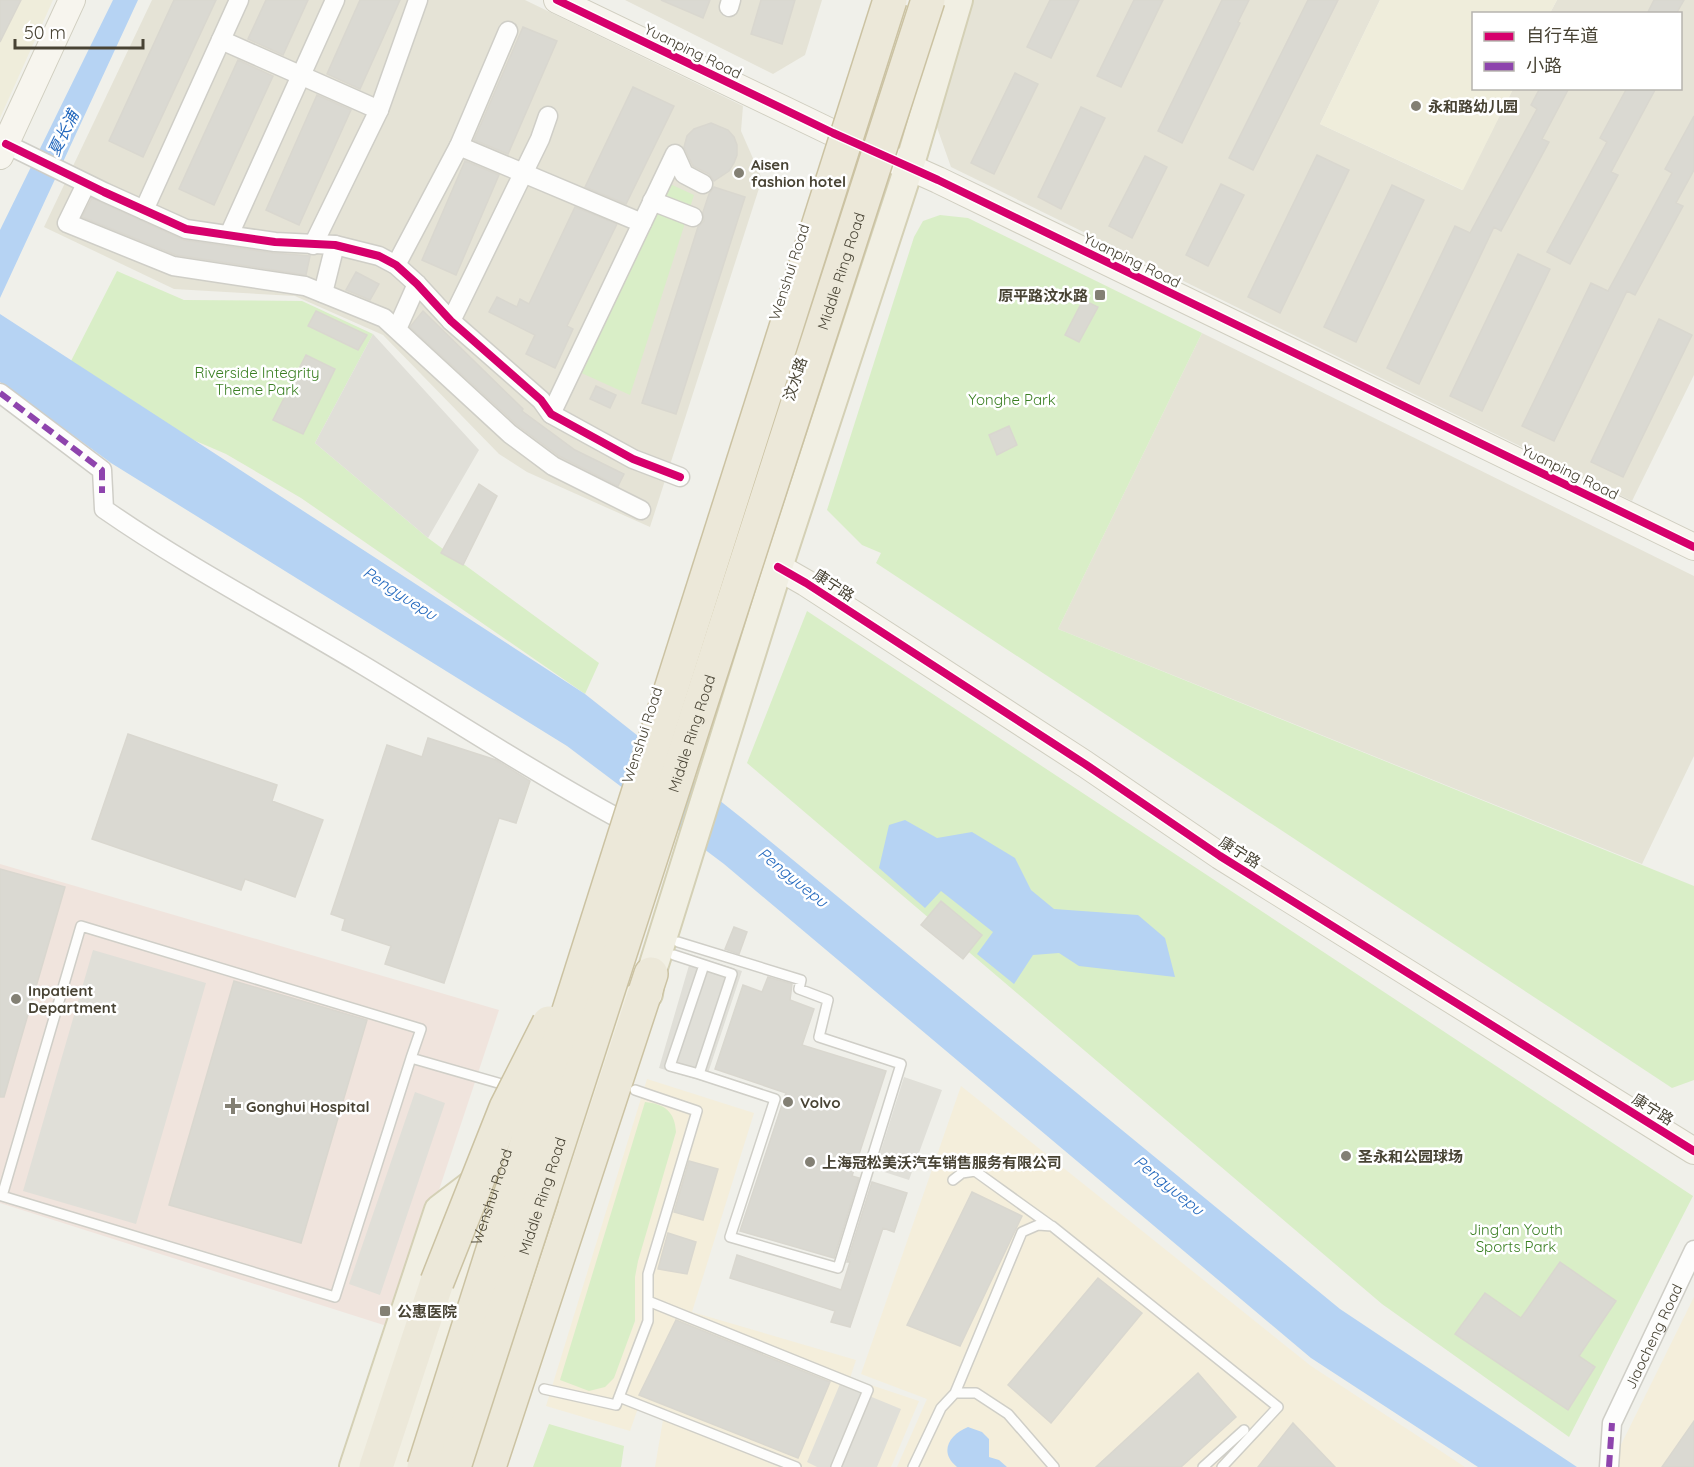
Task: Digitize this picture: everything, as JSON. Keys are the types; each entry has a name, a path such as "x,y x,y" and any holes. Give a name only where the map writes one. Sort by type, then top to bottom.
{"highway":[{"name":"Middle Ring Road","path":"424,1467 584,940 890,0"},
{"name":"Middle Ring Road","path":"454,1467 928,0"},
{"path":"376,1467 437,1282 506,1108 584,940"},
{"path":"489,1467 563,1217 663,964"}],"main road":[{"name":"Wenshui Road","path":"401,1467 526,1091 670,713 725,473 854,142 875,0"},
{"name":"汶水路","path":"670,713 901,0"},
{"name":"汶水路","path":"670,713 771,409 854,142 918,0"},
{"path":"504,1467 639,1054 688,855 778,567 909,167 958,0"},
{"path":"725,473 771,409"},
{"path":"431,1467 581,1000 629,823 670,713"},
{"path":"445,1467 546,1152 629,823"},
{"path":"581,1000 584,940"},
{"path":"475,1467 563,1217 546,1152"},
{"path":"354,1467 439,1210 502,1162"}],"street":[{"path":"72,0 10,151 59,170 186,229 229,236 313,245 335,245 379,256 396,265 417,284 451,321 541,400 551,414 633,459 680,477"},
{"path":"144,210 239,0"},
{"path":"229,236 335,0"},
{"path":"313,245 379,111 418,0"},
{"name":"Yuanping Road","path":"557,0 591,7 854,142 1694,547"},
{"path":"396,265 459,146 508,31"},
{"path":"221,40 302,74 379,111"},
{"path":"451,321 548,116"},
{"path":"459,146 642,223"},
{"path":"551,414 675,154 684,174 703,184"},
{"path":"86,184 67,222 173,266 305,286 384,318 510,434 553,466 641,510"},
{"path":"652,201 693,217"},
{"path":"323,293 335,245"},
{"path":"397,330 417,284"},
{"path":"0,393 102,470 104,509 141,535 363,665 466,729 629,823"},
{"name":"康宁路","path":"778,567 1085,764 1220,856 1694,1151"},
{"name":"Jiaocheng Road","path":"1609,1467 1612,1423 1694,1250"}],"lane":[{"path":"81,926 421,1029 411,1058 335,1297 2,1196 81,926"},
{"path":"678,942 801,980 799,989 828,1000 819,1037 901,1064 837,1268 730,1237 775,1099 670,1066 704,965"},
{"path":"663,964 704,965 732,974 699,1074"},
{"path":"411,1058 526,1091"},
{"path":"544,1389 616,1405 648,1322 648,1274 697,1111 635,1090"},
{"path":"953,1180 962,1173 975,1172 1052,1226 1278,1407 1222,1467"},
{"path":"913,1467 941,1408 955,1393 1022,1232 1038,1225 1052,1226"},
{"path":"648,1300 868,1390 836,1467"},
{"path":"955,1393 976,1393 1008,1413 1054,1467"},
{"path":"619,1397 796,1467"},
{"path":"1203,1467 1244,1430"}],"shaded area":[{"path":"0,0 53,0 0,118"},
{"path":"152,0 525,0 743,106 741,131 762,179 650,527 527,472 499,454 383,335 295,296 174,289 44,227"},
{"path":"625,0 822,0 805,55 773,74"},
{"path":"970,0 1380,0 1320,124 1462,190 1512,90 1682,90 1682,12 1551,12 1557,0 1694,0 1694,375 1632,501 951,167 934,119"},
{"name":"永和路幼儿园","path":"1380,0 1557,0 1551,12 1472,12 1472,90 1513,90 1463,190 1320,124"},
{"path":"1202,333 1694,576 1694,756 1642,864 1058,629"},
{"path":"373,334 479,450 428,538 315,443"},
{"name":"Gonghui Hospital","path":"0,864 499,1010 393,1328 0,1203"},
{"path":"93,950 206,983 136,1224 23,1191"},
{"path":"692,955 742,971 705,1082 659,1068"},
{"path":"904,1077 942,1090 909,1180 875,1169"},
{"path":"647,1079 754,1113 692,1312 856,1360 850,1378 919,1401 891,1467 787,1467 638,1408 630,1431 546,1406"},
{"path":"961,1086 1311,1366 1465,1467 897,1467 927,1399 861,1374"},
{"path":"415,1092 445,1103 380,1295 349,1284"},
{"path":"1694,1297 1694,1467 1610,1467"},
{"path":"840,1384 901,1409 877,1467 817,1467 807,1462"},
{"path":"663,1420 780,1467 655,1467"}],"green space":[{"path":"668,183 694,195 630,395 577,371"},
{"name":"Yonghe Park","path":"940,215 968,218 1202,333 1058,629 1694,886 1694,1080 1672,1088 876,563 881,553 862,545 827,510 914,237 923,221"},
{"name":"Riverside Integrity Theme Park","path":"117,271 184,300 302,301 373,334 315,443 428,538 599,663 585,694 301,498 226,454 154,423 70,363"},
{"name":"Jing'an Youth Sports Park","path":"807,611 1693,1196 1569,1437 1382,1304 747,763"},
{"path":"645,1102 668,1110 674,1119 676,1132 638,1261 635,1277 635,1321 614,1378 605,1387 589,1391 560,1380"},
{"path":"549,1424 624,1446 621,1467 533,1467"}],"water":[{"name":"夏长浦","path":"113,0 138,0 0,298 0,230"},
{"name":"Pengyuepu","path":"0,314 585,694 743,819 1340,1309 1577,1467 1478,1467 1311,1358 724,864 567,746 111,463 0,382"},
{"path":"905,820 937,838 972,832 1015,858 1031,890 1054,909 1138,915 1165,938 1175,977 1079,966 1059,953 1033,955 1014,984 977,954 993,932 941,891 925,908 879,868 889,825"},
{"path":"968,1427 982,1432 989,1439 989,1457 999,1460 1007,1467 957,1467 951,1461 947,1450 949,1444 956,1434"}],"building":[{"path":"0,0 21,0 0,42"},
{"path":"174,0 216,0 143,157 109,141"},
{"path":"266,0 308,0 283,55 248,39"},
{"path":"360,0 400,0 360,89 327,74"},
{"path":"661,0 710,0 703,18"},
{"path":"761,0 795,0 782,44 751,34"},
{"path":"1050,0 1079,0 1051,58 1027,47"},
{"path":"1134,0 1163,0 1121,87 1097,76"},
{"path":"1222,0 1249,0 1182,143 1158,131"},
{"path":"1308,0 1338,0 1253,170 1229,158"},
{"path":"1654,0 1684,0 1677,12 1648,12"},
{"path":"523,27 557,41 508,154 474,140"},
{"path":"238,60 273,76 214,205 179,189"},
{"path":"1015,73 1038,84 994,174 971,163"},
{"path":"633,87 674,106 626,204 585,187"},
{"path":"1539,90 1568,90 1542,139 1549,142 1501,231 1494,227 1419,384 1387,368 1455,226 1470,233 1537,109 1531,105"},
{"path":"1626,90 1655,90 1611,172 1618,175 1570,264 1547,252 1607,142 1600,138"},
{"path":"317,95 351,110 299,225 266,210"},
{"path":"1081,107 1105,118 1061,209 1038,197"},
{"path":"1694,116 1694,170 1676,203 1683,206 1635,295 1627,291 1554,441 1522,426 1591,283 1608,291 1672,173 1665,169"},
{"path":"711,123 728,130 737,145 737,155 729,171 714,181 709,174 693,166 684,147 687,136 694,129"},
{"path":"1317,155 1349,170 1280,313 1248,297"},
{"path":"1145,156 1167,167 1132,238 1109,226"},
{"path":"465,161 499,175 456,275 422,260"},
{"path":"1221,184 1244,195 1208,266 1186,255"},
{"path":"1392,185 1424,200 1356,342 1324,327"},
{"path":"714,187 745,197 676,414 642,403 698,227 704,221 703,212 709,194"},
{"path":"92,198 184,240 310,256 306,275 176,255 82,217"},
{"path":"575,207 617,224 567,326 573,329 555,368 526,354 535,335 489,312 497,297 517,307 520,299 529,304"},
{"path":"1518,254 1550,269 1482,411 1450,396"},
{"path":"356,272 379,284 370,300 346,290"},
{"path":"1083,300 1098,307 1079,342 1065,335"},
{"path":"316,311 367,335 358,350 308,326"},
{"path":"423,311 523,409 522,411 575,450 624,474 618,486 559,456 517,425 410,327"},
{"path":"1659,319 1692,335 1623,477 1591,462"},
{"path":"306,355 335,369 303,434 273,420"},
{"path":"596,386 616,395 610,408 590,399"},
{"path":"1009,426 1017,445 997,455 989,435"},
{"path":"479,484 497,496 463,565 441,553"},
{"path":"128,734 277,785 272,801 323,820 295,897 245,879 241,890 92,839"},
{"path":"428,738 496,760 530,781 516,823 499,818 444,983 385,964 391,946 342,930 345,919 331,914 387,745 422,757"},
{"name":"Inpatient Department","path":"0,869 65,887 4,1097 0,1097"},
{"path":"941,901 982,935 963,959 921,925"},
{"path":"734,927 747,932 739,954 725,949"},
{"name":"上海冠松美沃汽车销售服务有限公司","path":"768,977 792,984 790,1000 814,1009 802,1045 886,1071 852,1176 859,1178 834,1258 740,1231 786,1093 715,1069 743,985 762,992"},
{"path":"234,981 367,1020 301,1243 169,1205"},
{"path":"689,1161 718,1169 703,1220 674,1212"},
{"path":"872,1182 907,1193 894,1232 883,1228 850,1327 831,1322 835,1311 730,1278 737,1255 841,1290 850,1262 847,1262"},
{"path":"972,1192 1022,1216 960,1346 907,1325"},
{"path":"668,1233 696,1242 687,1274 658,1269"},
{"path":"1560,1262 1616,1301 1579,1356 1595,1367 1568,1410 1455,1334 1485,1293 1521,1318"},
{"path":"1098,1278 1142,1313 1051,1423 1008,1385"},
{"path":"676,1320 830,1382 798,1458 639,1395"},
{"path":"1198,1373 1236,1417 1181,1467 1096,1467"},
{"path":"1694,1421 1694,1467 1662,1467"},
{"path":"1293,1423 1335,1467 1258,1467"}],"marked path":[{"path":"0,393 102,470 102,493"},
{"path":"1609,1467 1612,1423"}],"cycle path":[{"path":"557,0 833,133 938,180 1694,547"},
{"path":"6,144 186,229 275,242 335,245 379,256 396,265 417,284 451,321 541,400 551,414 633,459 680,477"},
{"path":"778,567 1085,764 1220,856 1694,1151"}],"place":[{"name":"永和路幼儿园","path":"1416,106"},
{"name":"Aisen fashion hotel","path":"739,173"},
{"name":"原平路汶水路","path":"1100,295"},
{"name":"Inpatient Department","path":"16,999"},
{"name":"Volvo","path":"788,1102"},
{"name":"Gonghui Hospital","path":"233,1106"},
{"name":"圣永和公园球场","path":"1346,1156"},
{"name":"上海冠松美沃汽车销售服务有限公司","path":"810,1162"},
{"name":"公惠医院","path":"385,1311"}]}
